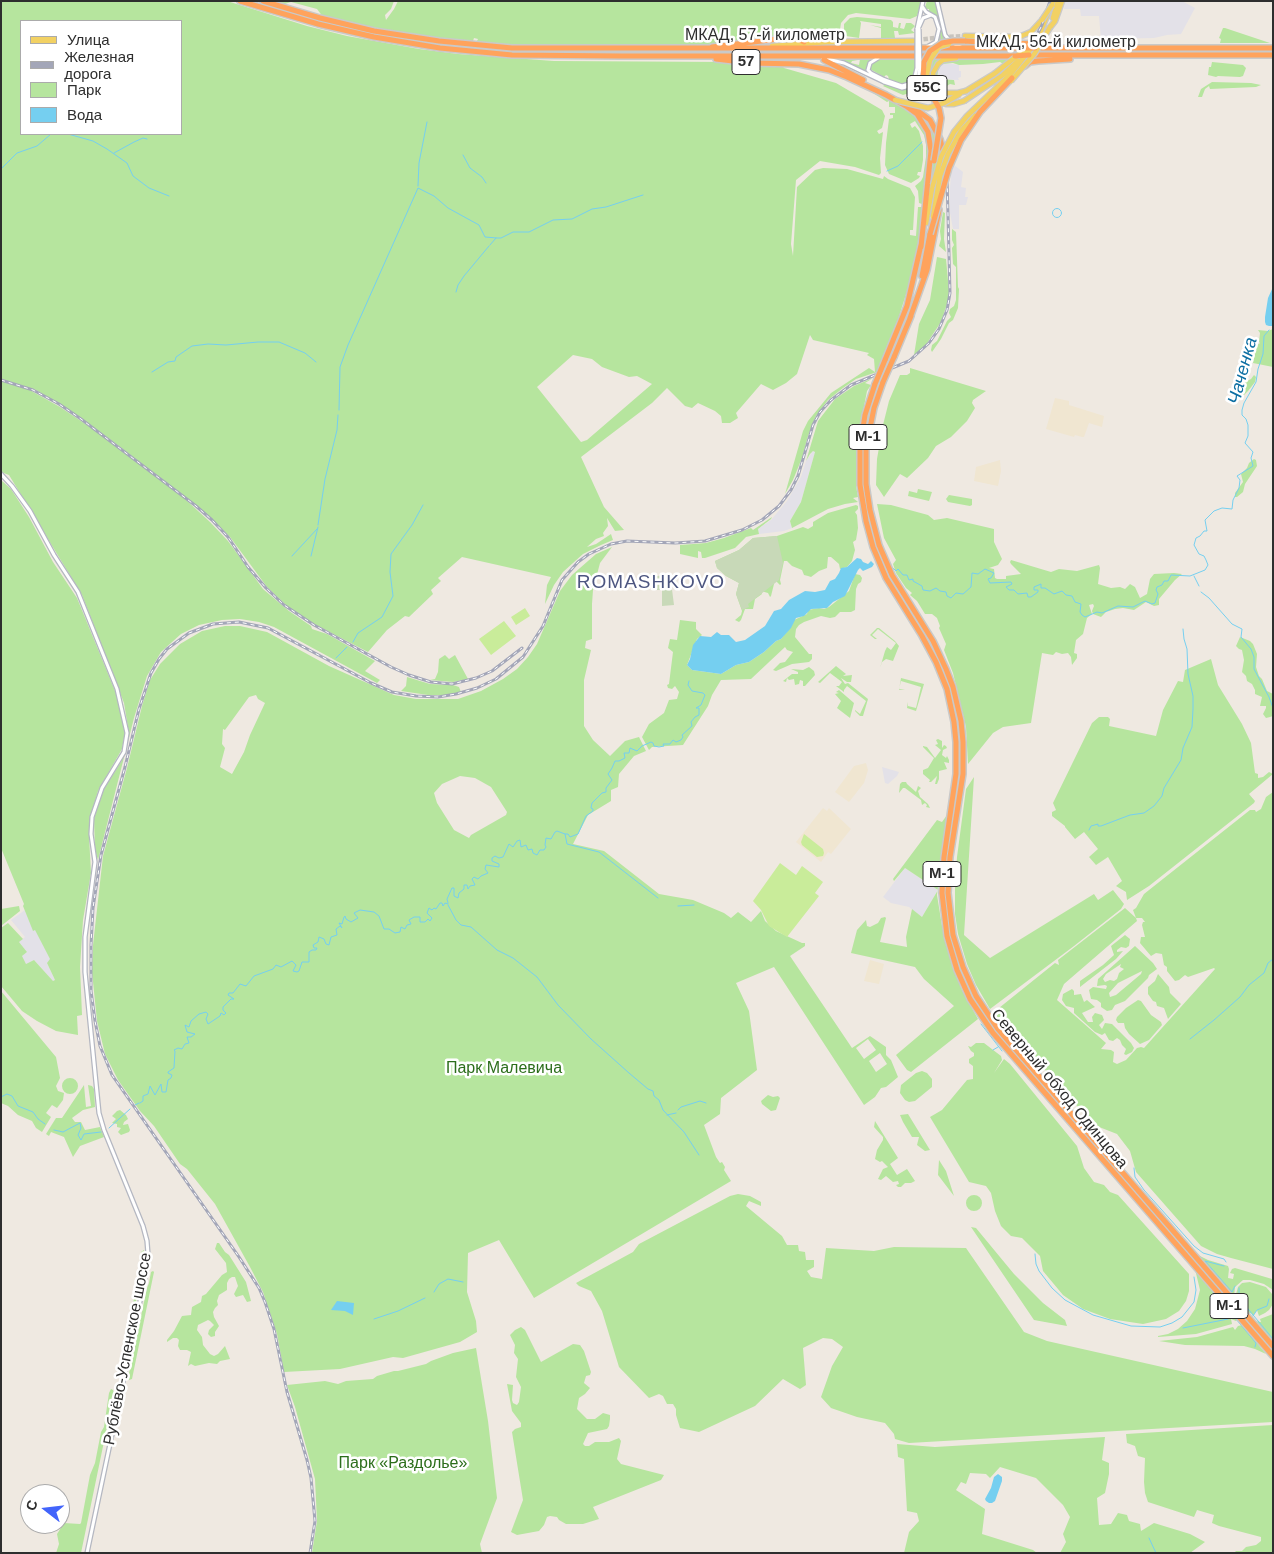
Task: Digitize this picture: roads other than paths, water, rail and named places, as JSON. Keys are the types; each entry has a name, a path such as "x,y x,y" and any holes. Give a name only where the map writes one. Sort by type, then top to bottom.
{"highway":[{"path":"240,1 332,24"},
{"path":"263,1 332,24"},
{"name":"МКАД, 57-й километр","path":"332,24 439,42 512,48 910,49"},
{"name":"МКАД, 57-й километр","path":"332,24 374,37 440,48 512,55 910,56"},
{"path":"700,49 724,44 786,38 804,42"},
{"name":"55C","path":"926,223 941,118 939,108 923,79 924,62 930,50 942,43 965,39 1035,46"},
{"name":"МКАД, 56-й километр","path":"910,49 1021,48 1035,46 1273,48"},
{"name":"МКАД, 56-й километр","path":"910,56 1273,55"},
{"name":"57","path":"701,56 732,61 808,66 837,73 895,100 913,111 921,118 930,140 931,163 921,247"},
{"path":"925,269 930,234 949,168 961,140 980,112 1027,64 1038,61 1105,56"},
{"path":"824,60 913,107 924,114 933,125 942,145 942,179 935,233 925,269"},
{"name":"Северный обход Одинцова","path":"926,223 907,306 867,406 861,438 859,472 861,495 868,529 882,569 930,650 947,689 956,732 956,774 944,857 942,893 944,920 950,947 966,990 980,1016 1273,1356"},
{"name":"Северный обход Одинцова","path":"925,269 910,318 874,408 868,439 866,472 874,528 888,566 936,647 953,687 962,731 963,774 951,851 948,893 953,934 960,958 972,987 986,1012 1006,1039 1273,1346"}],"main road":[{"path":"883,56 872,61 868,68 871,73 895,87 902,88 910,86 918,78 920,68 919,28 924,1"},
{"path":"937,1 941,24 947,38 955,45 969,49"},
{"path":"930,234 940,176 952,146 965,126 1029,61 1050,26 1060,1"},
{"path":"895,100 928,108 944,103 966,91 1010,62 1048,30 1058,14 1060,1"},
{"path":"966,91 954,94 938,92 931,86 927,74 930,60 935,52 946,45 965,39 1019,37 1031,32 1042,20 1053,3"},
{"name":"Северный обход Одинцова","path":"926,223 937,169 948,141 960,125 1009,76 1035,46 1053,3"},
{"path":"922,7 935,17 939,35 934,43 924,49"},
{"path":"919,28 925,16 931,15"},
{"path":"758,49 779,45 827,42 913,41"},
{"path":"977,56 946,59 940,63 935,70 933,83 935,92 942,102 949,105 964,101 1002,75 1035,46"},
{"path":"810,56 844,62 885,81"},
{"name":"Рублёво-Успенское шоссе","path":"1,474 30,511 82,600 117,689 127,734 124,752 102,788 92,817 91,834 95,862 85,937 85,972 99,1113 142,1226 148,1244 148,1254 87,1553"}],"water":[{"path":"1273,287 1273,326 1269,326 1266,325 1265,317 1268,298"},
{"path":"857,558 868,564 871,561 874,564 863,571 860,568 858,570 845,596 833,602 827,608 811,609 804,616 796,618 791,628 781,639 749,662 736,665 721,674 692,670 687,665 693,645 700,636 711,637 717,632 721,635 729,635 736,642 745,640 765,626 774,611 781,609 789,600 805,591 825,590 830,581 835,579 841,568 847,567"},
{"path":"337,1301 354,1303 353,1315 345,1311 331,1310"},
{"path":"998,1474 1002,1477 1002,1481 995,1501 989,1503 985,1499 994,1477"}],"waterway":[{"path":"418,186 419,163 427,122"},
{"path":"1,169 17,153 37,146 50,135"},
{"path":"72,135 93,141 107,149 127,163 133,176 149,188 169,196"},
{"path":"114,153 143,138 147,139"},
{"path":"887,171 898,166 922,142"},
{"path":"463,155 470,168 482,177 486,183"},
{"path":"339,410 340,367 418,188 434,196 448,208 479,225 485,237 497,238 513,232 529,232 553,220 572,219 592,209 606,207 643,195"},
{"path":"1057,208 1062,213 1057,218 1052,213 1057,208"},
{"path":"490,245 496,238"},
{"path":"456,292 464,276 489,246"},
{"name":"Чаченка","path":"891,566 896,571 898,569 903,575 907,575 909,580 913,579 913,581 922,586 923,590 930,591 936,588 946,592 947,596 951,598 956,593 963,594 971,587 972,573 978,574 985,569 994,573 988,579 990,583 1011,582 1012,584 1006,587 1009,590 1014,590 1018,594 1027,593 1028,597 1038,592 1038,590 1034,590 1034,587 1041,584 1041,588 1045,588 1054,594 1062,591 1066,595 1072,596 1075,602 1081,604 1080,612 1085,617 1097,612 1102,613 1118,606 1133,607 1145,601 1152,604 1155,603 1158,594 1157,587 1162,585 1164,581 1168,581 1171,575 1190,576 1205,570 1208,565 1204,556 1199,554 1194,545 1196,538 1204,531 1207,531 1205,520 1214,511 1222,508 1232,509 1233,500 1239,488 1240,480 1237,476 1253,466 1251,458 1253,452 1245,443 1248,436 1248,425 1242,415 1242,410 1256,382 1263,354 1264,336 1269,330"},
{"path":"152,372 168,362 175,361 176,357 192,346 208,344 226,345 279,342 305,353 316,362"},
{"path":"318,525 325,479 337,430 338,415"},
{"path":"353,642 358,633 382,617 393,596 390,572 391,554 412,525 423,505"},
{"path":"311,556 318,527"},
{"path":"292,556 317,529"},
{"path":"1194,576 1199,586"},
{"path":"1201,592 1209,598 1232,624 1242,629 1241,637 1251,649 1254,657 1254,669 1273,708"},
{"path":"1089,830 1091,826 1098,824 1098,826 1101,826 1130,815 1144,813 1154,806 1162,796 1164,788 1181,760 1183,748 1192,727 1193,709 1193,696 1188,674 1187,649 1183,629"},
{"path":"336,658 347,647"},
{"name":"Чаченка","path":"448,903 447,899 452,888 454,888 454,896 458,898 459,893 464,889 464,885 467,885 468,889 470,886 475,885 472,879 474,877 478,879 488,873 485,869 486,865 499,867 499,864 492,861 492,858 495,856 503,857 509,844 513,847 520,840 521,847 526,845 528,850 532,849 533,853 537,855 540,850 544,850 546,847 546,838 551,839 555,832 568,834 570,837 578,834 586,816 593,811 591,808 592,803 602,793 606,792 606,788 612,780 608,774 615,761 625,758 624,753 629,753 630,748 637,751 642,746 651,742 654,746 659,747 664,746 663,744 670,744 673,740 676,742 681,740 682,735 692,726 691,722 699,715 699,708 696,708 701,705 705,695 692,691 688,685 689,681"},
{"path":"565,834 567,844 599,852 658,898"},
{"name":"Чаченка","path":"140,1103 143,1101 143,1096 148,1094 150,1086 155,1095 161,1084 162,1092 166,1092 168,1080 172,1075 168,1072 174,1068 174,1050 182,1049 185,1044 189,1043 187,1037 195,1034 187,1032 185,1025 189,1027 191,1021 199,1014 206,1012 208,1014 206,1019 208,1024 220,1016 221,1013 224,1015 226,1013 223,1007 231,999 234,999 228,995 229,993 233,993 240,984 246,986 254,976 273,969 276,965 281,967 292,961 296,965 293,971 299,971 302,962 309,962 309,952 316,950 317,948 314,948 313,945 318,942 319,937 324,939 326,944 329,945 331,937 337,935 336,929 340,926 342,928 339,923 342,924 345,916 351,922 358,918 354,913 360,910 374,912 379,916 384,929 389,929 395,933 400,932 401,927 405,929 407,925 411,924 409,920 414,917 420,917 420,922 425,922 428,919 430,921 432,918 427,913 429,908 432,910 436,909 440,903 443,906 445,903 448,904"},
{"path":"448,905 461,925 471,927 497,950 513,958 537,977 558,1005 591,1039 648,1089 653,1091 663,1110 684,1132 699,1155"},
{"path":"678,906 694,905"},
{"path":"1190,1039 1240,997 1249,985 1264,973 1268,963 1273,959"},
{"path":"981,1024 1002,1051"},
{"path":"993,1050 998,1047"},
{"name":"Чаченка","path":"1,1097 7,1094 12,1096 18,1106 33,1112 45,1124"},
{"path":"678,1110 681,1107 700,1101 706,1103"},
{"name":"Чаченка","path":"135,1105 139,1103"},
{"name":"Чаченка","path":"109,1128 130,1109"},
{"path":"667,1115 676,1113"},
{"name":"Чаченка","path":"54,1130 63,1132 80,1123 81,1128 78,1135 81,1140 84,1134 101,1132"},
{"path":"1134,1168 1135,1177 1144,1190 1194,1246 1203,1253 1224,1259 1226,1262"},
{"path":"1035,1254 1039,1271 1052,1288 1065,1300 1093,1315 1131,1326 1160,1327 1182,1317 1194,1302 1196,1290 1194,1277"},
{"path":"1224,1266 1205,1261 1232,1292 1235,1286"},
{"path":"1200,1276 1256,1343 1255,1347"},
{"path":"434,1292 439,1284 448,1279 463,1282"},
{"path":"1239,1288 1239,1298 1273,1339"},
{"path":"374,1319 398,1311 425,1298"},
{"path":"1253,1316 1257,1310 1267,1306 1269,1299"},
{"path":"1183,1328 1228,1319"},
{"path":"1149,1538 1156,1553"}],"tunnel":[{"path":"917,40 965,36"}],"railway":[{"path":"1032,45 1042,25 1050,1"},
{"path":"310,1553 315,1521 311,1478 287,1392 274,1329 265,1302 259,1288 239,1257 112,1075 100,1046 95,1021 91,991 91,945 93,908 101,855 139,709 151,673 167,649 189,633 213,624 239,622 268,628 371,683 392,692 438,697 456,694 477,688 496,679 523,657 543,626 562,580 578,562 589,554 611,544 627,541 675,543 705,541 742,530 762,520 779,506 791,490 798,476 813,425 820,412 831,400 851,385 909,361 929,343 939,329 947,310 950,293 947,176 953,151 966,122 1003,84 1023,59"},
{"path":"1,380 33,390 81,419 212,520 228,537 248,567 284,605 314,625 391,667 431,682 452,684 476,678 492,671 522,648"}],"district":[{"name":"ROMASHKOVO","path":"651,583"}],"park label":[{"name":"Парк Малевича","path":"504,1069"},
{"name":"Парк «Раздолье»","path":"403,1464"}]}
